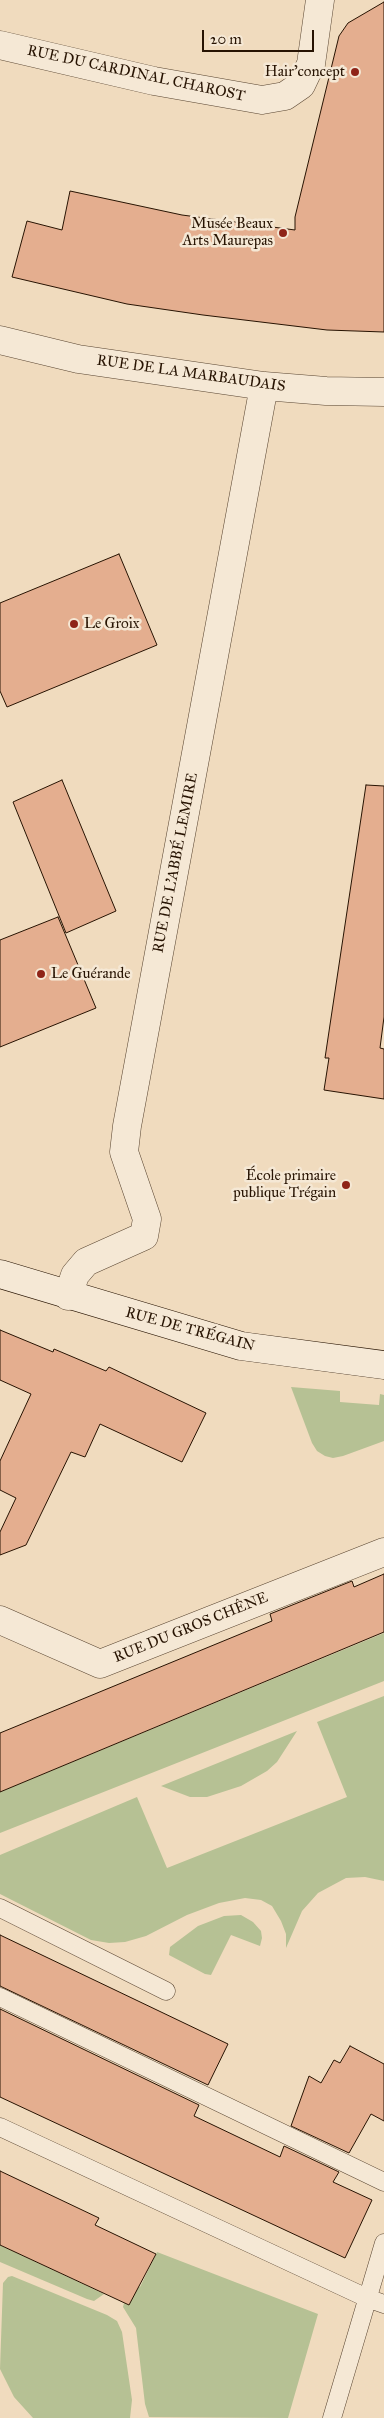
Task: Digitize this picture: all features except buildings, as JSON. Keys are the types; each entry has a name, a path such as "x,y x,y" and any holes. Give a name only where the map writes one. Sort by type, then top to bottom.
{"street":[{"name":"RUE DU CARDINAL CHAROST","path":"0,45 154,80 262,100 285,96 301,86 311,64 320,0"},
{"name":"RUE DE LA MARBAUDAIS","path":"0,340 78,359 264,386 326,391 384,392"},
{"name":"RUE DE L'ABBÉ LEMIRE","path":"68,1296 75,1274 86,1262 144,1236 147,1219 124,1152 127,1126 264,386"},
{"name":"RUE DE TRÉGAIN","path":"0,1274 68,1296 240,1346 384,1365"},
{"name":"RUE DU GROS CHÊNE","path":"0,1620 100,1664 384,1552"}],"lane":[{"path":"0,1908 166,1991"},
{"path":"0,1997 384,2182"},
{"path":"0,2128 367,2298 384,2304"},
{"path":"332,2418 384,2243"}],"green space":[{"path":"291,1387 340,1391 340,1402 379,1405 380,1394 384,1395 384,1441 343,1456 333,1458 325,1456 317,1451 312,1443"},
{"path":"384,1633 384,1681 0,1833 0,1792"},
{"path":"384,1696 384,1881 365,1877 346,1878 318,1893 302,1911 286,1948 286,1934 281,1921 272,1906 261,1900 245,1898 219,1903 187,1915 146,1936 125,1942 109,1943 91,1940 0,1894 0,1855 137,1797 167,1868 347,1797 317,1722"},
{"path":"297,1731 277,1762 267,1771 241,1786 207,1797 190,1797 161,1786"},
{"path":"241,1915 253,1922 261,1931 260,1946 231,1935 211,1975 205,1974 169,1955 170,1947 198,1926 224,1916"},
{"path":"0,2245 104,2294 94,2301 87,2299 0,2262"},
{"path":"157,2252 318,2314 288,2418 149,2417 145,2404 136,2328 123,2307 124,2303 129,2305"},
{"path":"12,2276 107,2315 117,2321 122,2332 132,2400 130,2418 33,2418 14,2397 0,2369 3,2283 8,2277"}],"place":[{"name":"Hair'concept","path":"355,72"},
{"name":"Musée Beaux Arts Maurepas","path":"283,233"},
{"name":"Le Groix","path":"74,624"},
{"name":"Le Guérande","path":"41,974"},
{"name":"École primaire publique Trégain","path":"346,1185"}]}
